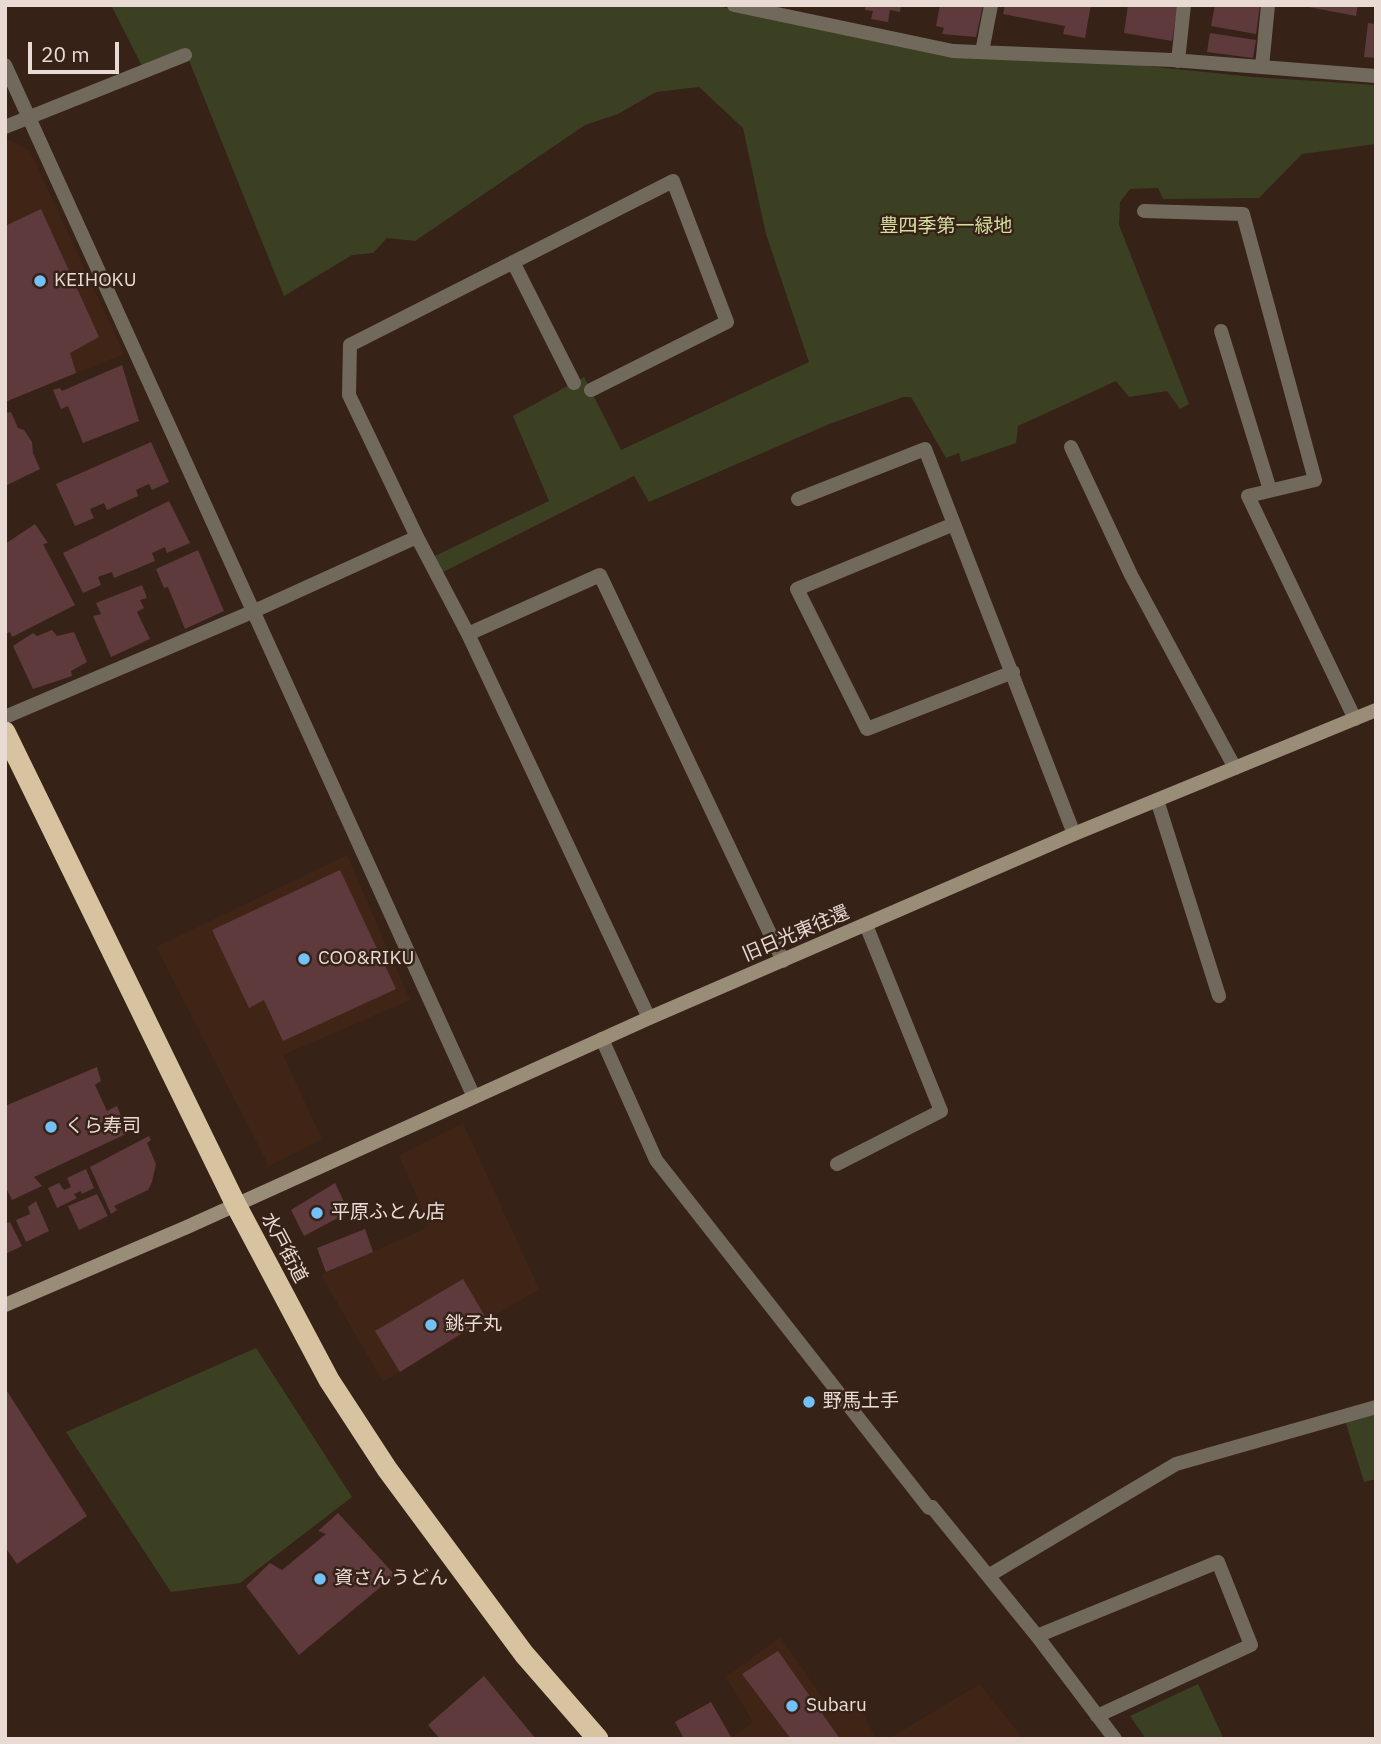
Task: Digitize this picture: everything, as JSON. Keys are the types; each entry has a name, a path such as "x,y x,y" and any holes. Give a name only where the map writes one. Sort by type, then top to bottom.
{"highway":[{"name":"水戸街道","path":"5,732 236,1205 329,1380 387,1469 524,1654 598,1739"}],"street":[{"path":"734,5 796,13 953,51 1178,61 1376,76"},
{"path":"982,52 991,5"},
{"path":"1178,61 1184,5"},
{"path":"1262,67 1268,5"},
{"path":"5,127 185,55"},
{"path":"5,65 474,1097"},
{"path":"591,390 727,322 673,181 350,345 349,394 416,537 468,634 649,1018"},
{"path":"1143,211 1243,214 1315,480 1248,496 1355,719"},
{"path":"513,262 574,383"},
{"path":"1221,331 1270,490"},
{"path":"1071,447 1131,575 1235,768"},
{"path":"797,499 925,449 1074,834"},
{"path":"954,524 797,589 866,729 1013,672"},
{"path":"5,717 252,612 416,537"},
{"path":"468,634 600,575 783,961"},
{"name":"旧日光東往還","path":"5,1306 236,1205 649,1018 1074,834 1376,710"},
{"path":"1157,800 1219,996"},
{"path":"837,1164 941,1111 866,925"},
{"path":"602,1039 656,1160 929,1508 932,1507 1037,1636 1115,1739"},
{"path":"988,1576 1176,1464 1376,1407"},
{"path":"1037,1636 1218,1562 1251,1645 1097,1716"}],"shaded area":[{"name":"KEIHOKU","path":"10,140 30,151 124,354 5,402 5,142"},
{"path":"347,855 410,1000 283,1055 322,1139 269,1166 156,947"},
{"path":"463,1123 539,1289 383,1382 321,1275 429,1227 399,1155"},
{"path":"780,1637 834,1714 857,1701 876,1739 729,1739 753,1722 726,1677"},
{"path":"980,1684 1023,1739 888,1739"}],"green space":[{"name":"豊四季第一緑地","path":"111,5 712,5 866,37 1253,77 1376,85 1376,144 1302,154 1259,198 1163,199 1158,188 1130,189 1120,202 1119,225 1189,404 1180,409 1167,391 1129,397 1116,381 1018,426 1016,443 961,462 959,453 946,458 911,397 903,397 827,425 649,502 634,476 443,572 433,557 549,501 513,416 584,377 621,450 809,362 766,234 743,128 699,87 656,92 618,114 585,125 415,241 387,238 373,253 352,255 284,296 184,48 142,66"},
{"path":"256,1348 352,1497 240,1583 171,1592 66,1432"},
{"path":"1376,1407 1376,1479 1364,1482 1344,1417"},
{"path":"1198,1684 1223,1737 1146,1739 1130,1716"}],"building":[{"path":"866,5 901,5 900,12 890,10 888,22 871,19 873,11 865,10"},
{"path":"940,5 983,5 976,37 942,34 944,28 936,26"},
{"path":"1005,5 1091,5 1085,38 1063,34 1065,26 1003,14"},
{"path":"1128,5 1178,5 1172,41 1124,33"},
{"path":"1215,5 1260,5 1256,34 1211,26"},
{"path":"1298,5 1358,5 1356,16"},
{"path":"1368,23 1376,24 1376,58 1364,57"},
{"path":"1210,33 1256,40 1253,58 1207,52"},
{"name":"KEIHOKU","path":"41,209 99,337 70,353 76,373 5,402 5,226"},
{"path":"122,365 139,421 83,443 68,406 61,409 53,390 60,388 62,391"},
{"path":"11,412 18,428 24,430 32,442 33,453 40,469 5,486 5,413"},
{"path":"151,442 169,482 152,490 149,484 136,490 138,496 107,510 104,503 90,509 94,518 75,526 56,484"},
{"path":"169,501 190,543 167,553 165,547 152,553 155,561 114,578 112,572 98,577 101,585 83,593 63,553"},
{"path":"35,524 48,543 43,544 75,605 12,637 10,632 5,634 5,544"},
{"path":"198,550 224,611 185,629 168,587 164,588 156,569"},
{"path":"142,585 147,598 140,600 144,608 137,612 150,639 111,657 93,616 101,614 96,603"},
{"path":"52,630 57,636 74,632 87,662 71,671 72,676 33,689 13,646 33,633 37,636"},
{"name":"COO&RIKU","path":"340,870 396,989 283,1041 264,1000 249,1008 212,930"},
{"path":"97,1067 101,1081 95,1085 107,1111 117,1106 128,1133 34,1177 42,1186 12,1200 5,1186 5,1106"},
{"path":"149,1136 151,1140 147,1143 156,1164 152,1182 148,1190 114,1206 117,1210 111,1214 90,1167"},
{"path":"86,1169 94,1188 82,1194 81,1191 74,1194 77,1198 57,1208 48,1188 59,1183 64,1190 71,1187 67,1178"},
{"path":"335,1183 349,1212 304,1236 291,1210"},
{"path":"97,1194 108,1216 79,1230 68,1206"},
{"path":"36,1201 49,1231 26,1242 16,1220 30,1214 28,1207"},
{"path":"10,1222 22,1246 5,1254 5,1224"},
{"path":"365,1229 373,1252 326,1272 317,1248"},
{"name":"銚子丸","path":"463,1279 486,1318 400,1372 375,1331"},
{"path":"5,1388 87,1516 17,1564 5,1547"},
{"path":"338,1513 395,1575 299,1655 246,1586 270,1563 282,1570 326,1534 318,1531"},
{"name":"Subaru","path":"778,1651 840,1739 791,1739 742,1674"},
{"path":"484,1676 536,1739 440,1739 428,1725"},
{"path":"711,1702 731,1737 684,1739 675,1722"}],"place":[{"name":"KEIHOKU","path":"40,281"},
{"name":"COO&RIKU","path":"304,959"},
{"name":"くら寿司","path":"51,1127"},
{"name":"平原ふとん店","path":"317,1213"},
{"name":"銚子丸","path":"431,1325"},
{"name":"野馬土手","path":"809,1402"},
{"name":"資さんうどん","path":"320,1579"},
{"name":"Subaru","path":"792,1706"}]}
